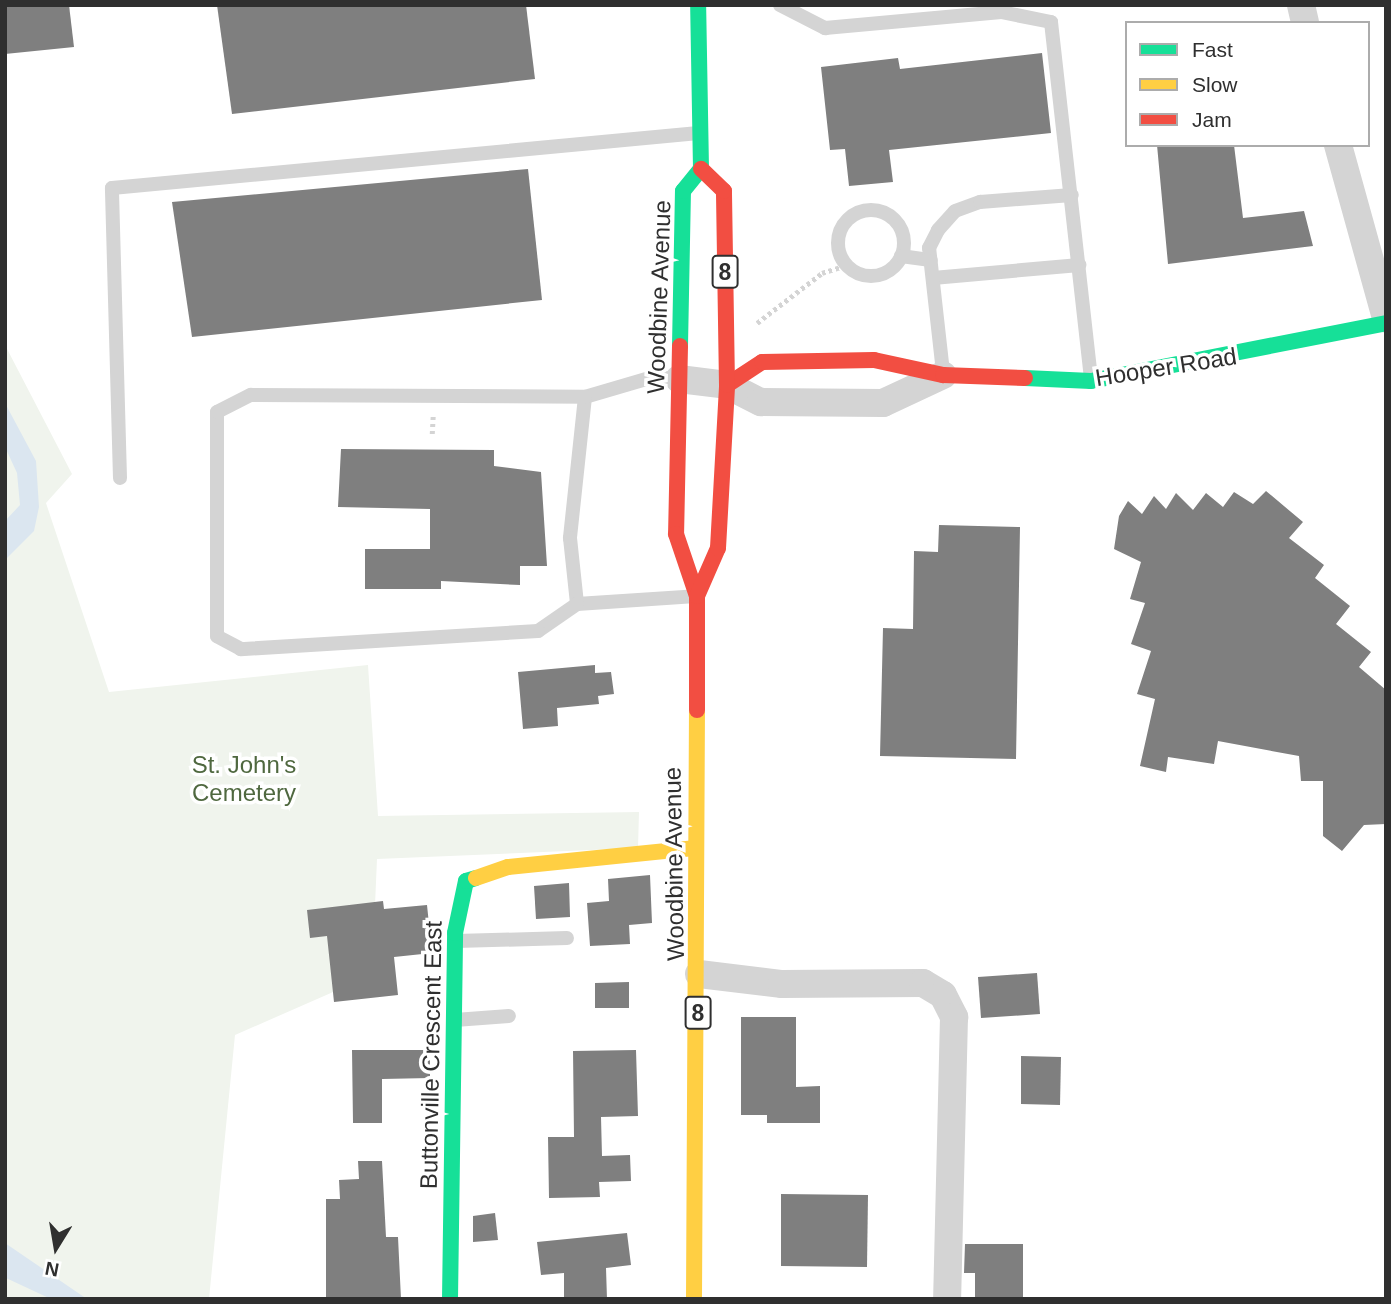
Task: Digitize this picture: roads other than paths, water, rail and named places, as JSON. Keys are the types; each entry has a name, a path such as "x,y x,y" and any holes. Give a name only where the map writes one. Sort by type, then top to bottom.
{"main road":[{"path":"698,5 701,169"},
{"name":"Woodbine Avenue","path":"694,1299 699,974 696,848 697,596 676,534 683,191 701,169 724,191 727,385 718,548 697,596"},
{"name":"Hooper Road","path":"727,385 762,362 874,360 943,375 1091,381 1386,321"},
{"name":"Buttonville Crescent East","path":"450,1299 455,942 459,895 466,881 483,873 696,848"}],"street":[{"path":"1339,147 1386,321"},
{"name":"Hooper Road","path":"679,379 727,385 761,402 883,404 943,375"},
{"path":"699,974 782,984 923,983 943,995 954,1017 947,1299"}],"lane":[{"path":"780,5 825,28 1001,12 1051,22 1091,381"},
{"path":"120,478 112,188 699,132"},
{"path":"943,375 931,260 937,230 955,211 980,202 1072,195"},
{"path":"901,256 898,224 869,210 842,227 838,248 846,265 877,276 901,256 931,260"},
{"path":"933,278 1079,265"},
{"path":"679,379 653,377 585,397 251,395 217,412 217,636 241,649 538,631 578,604 697,596"},
{"path":"578,604 570,538 585,397"},
{"path":"455,942 567,938"},
{"path":"454,1020 509,1016"}],"park label":[{"name":"St. John's Cemetery","path":"244,779"}]}
